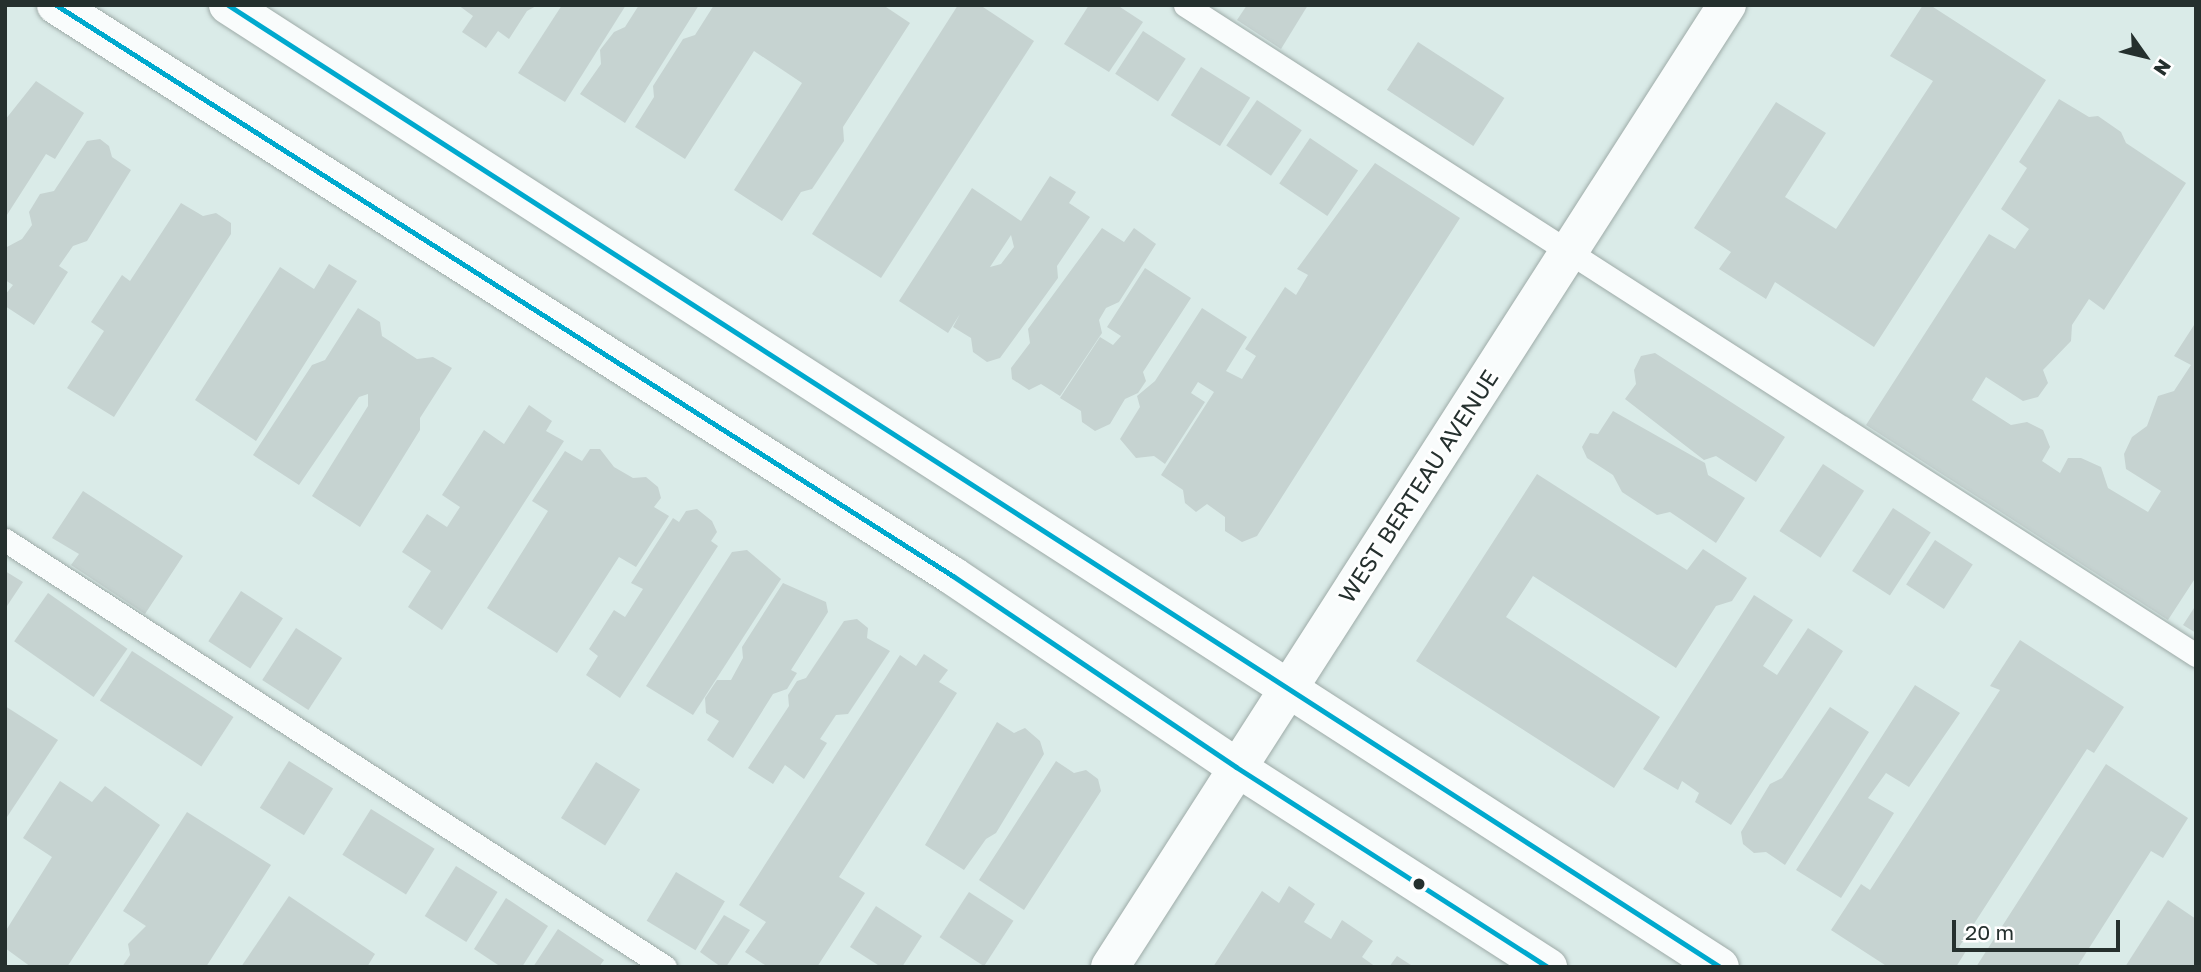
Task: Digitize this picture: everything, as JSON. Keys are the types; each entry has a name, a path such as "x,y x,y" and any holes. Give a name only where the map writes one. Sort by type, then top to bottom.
{"main road":[{"path":"56,5 953,576 1236,767 1548,967"},
{"path":"228,5 1286,690 1720,967"},
{"name":"WEST BERTEAU AVENUE","path":"1110,967 1727,5"}],"lane":[{"path":"1185,5 2196,656"},
{"path":"5,540 665,967"}],"building":[{"path":"458,5 538,5 527,11 509,39 498,31 486,48 462,32 473,16"},
{"path":"562,5 626,5 565,102 518,73"},
{"path":"639,5 699,5 625,123 580,94 601,64 600,50 614,32 625,27"},
{"path":"714,5 883,5 910,23 843,127 844,141 812,189 801,192 782,221 734,190 802,83 754,51 685,159 635,127 654,97 653,86 683,39 695,35"},
{"path":"958,5 980,5 1034,41 881,278 812,234"},
{"path":"1089,5 1117,5 1143,22 1109,72 1064,44"},
{"path":"1247,5 1308,5 1281,49 1237,20"},
{"path":"1923,5 1930,5 2046,80 1874,347 1775,282 1766,299 1719,269 1731,252 1694,228 1776,102 1826,133 1785,197 1836,229 1933,81 1890,56"},
{"path":"1143,31 1186,59 1158,102 1115,74"},
{"path":"1418,42 1504,98 1473,146 1387,90"},
{"path":"1201,67 1250,98 1220,146 1171,115"},
{"path":"36,81 84,113 55,159 46,154 5,218 5,120"},
{"path":"2059,99 2089,117 2098,116 2121,132 2126,143 2186,183 2104,310 2089,299 2072,325 2071,341 2043,370 2048,383 2038,397 2023,401 1986,377 1972,400 2011,425 2027,422 2043,430 2050,447 2042,461 2060,473 2068,458 2081,458 2101,467 2108,488 2148,512 2161,491 2126,469 2124,454 2132,437 2147,426 2158,396 2174,391 2191,365 2174,356 2196,322 2196,577 2168,620 1866,425 1989,234 2015,249 2029,229 2001,209 2027,168 2019,162"},
{"path":"1257,100 1302,130 1271,176 1226,146"},
{"path":"1310,138 1358,170 1327,216 1279,184"},
{"path":"100,139 109,146 112,157 131,170 87,241 73,246 59,266 68,272 34,325 5,306 5,295 13,285 5,280 5,248 22,239 32,225 29,212 40,194 54,191 87,141"},
{"path":"1375,163 1460,218 1257,536 1242,542 1225,531 1225,517 1207,504 1196,512 1185,503 1183,490 1161,475 1214,392 1198,382 1191,393 1205,402 1165,464 1154,456 1136,458 1120,439 1140,407 1137,396 1155,381 1202,308 1247,337 1226,371 1242,379 1256,356 1245,349 1285,287 1296,295 1308,275 1297,269"},
{"path":"1050,176 1076,192 1069,203 1090,217 1057,266 1058,278 1000,358 987,362 973,352 971,338 953,327 960,314 948,333 899,301 972,188 1021,221","holes":["1011,235 1014,247 1001,264 990,267"]},
{"path":"181,203 203,216 216,213 231,223 231,234 114,417 67,388 104,331 91,322 122,275 130,281"},
{"path":"1102,228 1124,242 1134,228 1156,244 1119,302 1106,308 1099,320 1102,333 1060,396 1041,384 1029,390 1012,379 1011,368 1030,343 1028,329"},
{"path":"329,264 357,281 256,441 195,400 280,267 314,289"},
{"path":"1145,268 1191,298 1143,372 1146,381 1138,393 1125,399 1110,424 1095,431 1082,422 1081,411 1060,398 1100,337 1113,345 1121,336 1107,327"},
{"path":"358,308 380,322 382,336 417,359 433,357 452,368 420,418 420,430 360,527 312,496 368,406 368,394 359,397 299,485 253,455 312,365 325,360"},
{"path":"1655,353 1785,437 1756,482 1716,456 1704,460 1625,399 1636,384 1634,370 1641,356"},
{"path":"529,405 552,421 546,431 564,441 442,630 408,607 431,571 402,552 427,514 447,527 460,507 442,495 484,430 504,444"},
{"path":"1613,411 1705,463 1708,475 1745,498 1716,543 1670,512 1657,515 1622,492 1613,475 1587,458 1582,447 1590,433 1598,434"},
{"path":"590,449 600,449 614,467 633,478 646,477 658,487 661,498 654,507 669,516 636,567 619,557 557,653 487,608 548,511 532,501 565,451 582,461"},
{"path":"1823,464 1864,491 1821,558 1779,531"},
{"path":"1537,474 1687,570 1703,549 1747,578 1732,601 1716,606 1676,668 1533,576 1506,617 1660,717 1614,788 1416,661"},
{"path":"83,491 183,556 145,614 71,565 79,554 52,538"},
{"path":"1893,508 1931,533 1890,595 1852,571"},
{"path":"697,509 712,521 717,532 711,541 718,546 620,698 586,675 598,656 589,649 614,610 625,617 643,589 631,583 673,518 679,522 686,511"},
{"path":"1935,540 1973,565 1944,609 1906,584"},
{"path":"747,550 781,579 693,715 646,686 732,552"},
{"path":"5,571 23,582 5,609"},
{"path":"783,583 826,602 828,612 791,670 797,673 787,689 773,694 733,758 707,740 719,721 706,713 705,698 717,680 731,680 743,658 742,647"},
{"path":"241,591 283,618 250,669 208,641"},
{"path":"48,593 127,649 94,697 14,641"},
{"path":"1754,595 1793,620 1763,666 1777,675 1808,628 1843,651 1731,825 1695,802 1699,793 1682,781 1678,790 1643,769"},
{"path":"2196,605 2196,633 2183,625"},
{"path":"857,619 868,628 867,638 890,651 848,714 836,715 820,739 827,743 804,779 785,765 773,784 748,768 789,706 788,695 797,681 806,678 844,621"},
{"path":"296,628 342,658 308,710 262,680"},
{"path":"2020,640 2124,707 2094,753 2087,749 1959,947 1966,951 1956,967 1888,967 1831,930 1861,884 1870,890 2000,690 1990,686"},
{"path":"132,651 233,717 201,766 100,700"},
{"path":"924,654 948,670 939,682 957,693 839,877 865,893 817,967 768,967 745,952 766,922 739,905 900,655 916,666"},
{"path":"1915,685 1960,713 1909,787 1886,773 1868,798 1894,813 1841,898 1796,870"},
{"path":"5,706 58,740 5,820"},
{"path":"1830,707 1869,732 1785,865 1766,852 1754,853 1743,844 1741,832 1770,784 1782,778"},
{"path":"997,722 1014,733 1025,728 1040,741 1044,754 996,833 986,839 964,870 925,845"},
{"path":"289,761 333,789 304,835 260,808"},
{"path":"1056,761 1074,773 1086,770 1098,779 1101,791 1024,910 979,880"},
{"path":"596,762 640,790 605,846 561,818"},
{"path":"2106,764 2188,818 2163,858 2151,851 2077,967 1976,967"},
{"path":"60,781 92,802 105,786 160,825 67,967 31,967 5,948 5,932 52,857 23,838"},
{"path":"371,809 435,849 406,895 342,855"},
{"path":"187,812 271,865 206,967 122,967 130,955 128,944 146,926 123,911"},
{"path":"456,866 498,892 466,942 425,916"},
{"path":"676,872 725,901 696,950 647,921"},
{"path":"1289,886 1315,904 1304,922 1331,939 1342,920 1373,941 1362,957 1376,967 1213,967 1262,891 1279,903"},
{"path":"969,892 1013,921 984,966 940,937"},
{"path":"289,896 375,954 367,967 241,967"},
{"path":"506,898 548,926 522,967 501,967 474,949"},
{"path":"2168,900 2196,919 2196,967 2125,967"},
{"path":"876,906 922,936 902,967 881,967 850,947"},
{"path":"724,915 750,930 726,967 721,967 700,952"},
{"path":"558,929 604,960 599,967 533,967"},
{"path":"1397,956 1414,967 1389,967"}],"transit line":[{"path":"56,5 953,576 1236,767 1548,967"},
{"path":"228,5 1720,967"}]}
